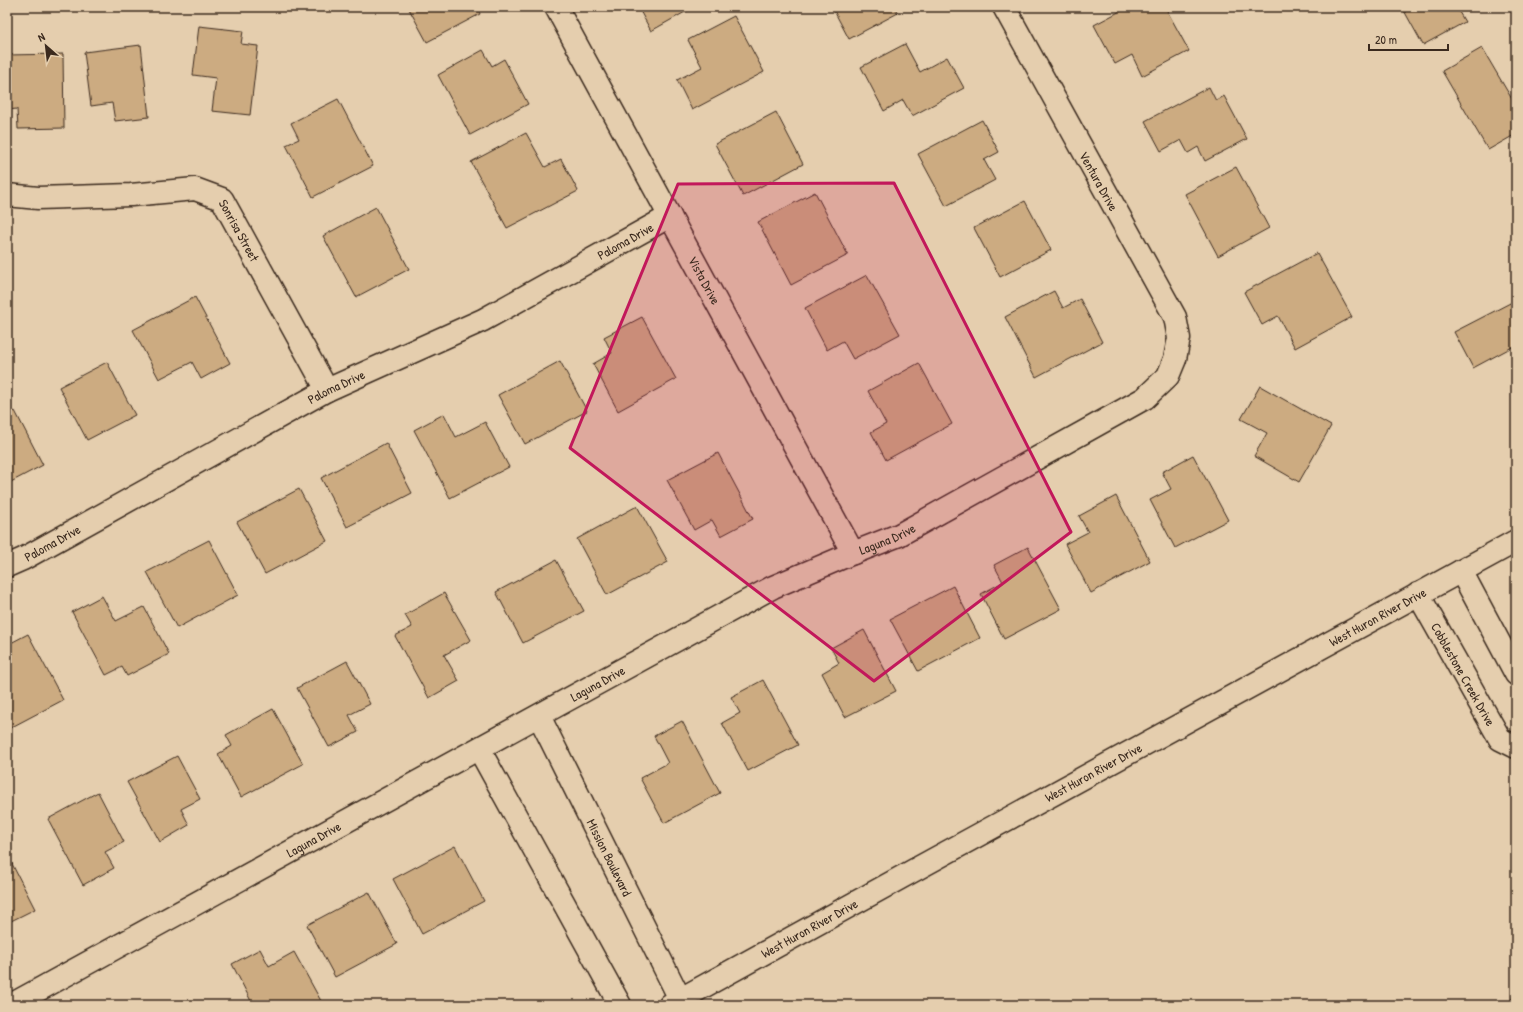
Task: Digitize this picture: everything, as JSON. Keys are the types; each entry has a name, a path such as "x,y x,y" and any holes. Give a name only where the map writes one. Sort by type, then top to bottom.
{"street":[{"name":"Vista Drive","path":"556,7 853,553"},
{"name":"Ventura Drive","path":"1004,7 1175,317 1179,338 1175,359"},
{"name":"Sonrisa Street","path":"7,195 38,198 123,196 195,189 222,199 326,390"},
{"name":"Paloma Drive","path":"7,566 23,559 326,390 483,320 670,216"},
{"name":"Laguna Drive","path":"11,1005 773,587 899,535 1145,398 1168,376 1175,359"},
{"name":"West Huron River Drive","path":"678,1003 941,855 1516,541"},
{"path":"1461,571 1516,674"},
{"name":"Cobblestone Creek Drive","path":"1418,594 1500,739 1516,747"},
{"name":"Mission Boulevard","path":"539,716 678,1003"},
{"path":"479,749 620,1005"}],"highlighted area":[{"path":"894,183 1071,532 874,681 570,448 678,184"}],"building":[{"path":"408,7 477,7 480,14 427,42"},
{"path":"638,7 694,7 651,31"},
{"path":"832,7 894,7 898,13 849,39"},
{"path":"1128,7 1165,7 1189,51 1142,76 1132,55 1115,64 1094,25"},
{"path":"1402,7 1456,7 1465,22 1423,45"},
{"path":"734,16 764,72 692,110 677,80 702,67 688,40"},
{"path":"199,26 243,31 241,44 258,46 250,115 212,111 216,78 193,75"},
{"path":"905,44 920,72 947,57 964,88 912,116 903,100 884,111 861,67"},
{"path":"141,45 149,117 115,121 112,103 91,106 84,52"},
{"path":"1482,48 1516,106 1516,134 1488,150 1442,71"},
{"path":"483,50 492,66 504,59 528,104 470,135 438,75"},
{"path":"63,54 64,128 18,129 17,109 7,110 7,55"},
{"path":"1209,87 1216,101 1224,96 1247,139 1205,161 1198,147 1188,153 1181,140 1161,151 1145,121"},
{"path":"338,99 373,166 313,197 286,145 299,139 291,123"},
{"path":"776,112 803,164 743,196 715,144"},
{"path":"982,120 999,152 984,160 995,180 946,206 918,154"},
{"path":"526,133 545,167 561,159 578,191 507,228 471,162"},
{"path":"1236,167 1269,228 1218,256 1185,194"},
{"path":"815,192 848,255 791,285 758,222"},
{"path":"1025,201 1051,250 1000,277 974,228"},
{"path":"376,207 409,269 356,297 323,236"},
{"path":"1317,253 1352,317 1295,348 1278,316 1262,325 1244,292"},
{"path":"867,275 900,334 853,359 843,341 827,350 805,308"},
{"path":"1054,291 1063,308 1080,299 1102,342 1036,377 1005,317"},
{"path":"195,297 230,363 201,379 192,362 159,379 133,330"},
{"path":"1516,300 1516,345 1473,368 1454,332"},
{"path":"642,317 676,379 618,411 593,364 612,353 604,337"},
{"path":"560,361 587,411 525,444 498,395"},
{"path":"107,362 135,415 87,440 59,387"},
{"path":"919,363 952,424 886,460 871,432 886,424 868,391"},
{"path":"1260,386 1331,426 1299,482 1254,456 1267,433 1241,419"},
{"path":"15,411 43,465 7,484 7,415"},
{"path":"444,414 456,437 485,422 509,467 450,498 414,430"},
{"path":"386,443 412,493 347,527 321,478"},
{"path":"718,453 753,519 721,536 712,520 694,530 667,480"},
{"path":"1193,455 1228,520 1175,548 1150,500 1171,489 1162,472"},
{"path":"299,489 327,541 265,574 237,522"},
{"path":"1116,496 1150,561 1091,593 1065,544 1088,532 1079,516"},
{"path":"637,506 668,562 607,595 577,539"},
{"path":"209,540 238,595 177,628 147,572"},
{"path":"1028,547 1061,609 1004,639 981,594 1003,582 994,565"},
{"path":"556,560 584,611 523,643 496,592"},
{"path":"953,586 980,638 918,671 890,619"},
{"path":"444,593 471,640 444,655 459,681 429,698 395,636 412,627 405,615"},
{"path":"102,596 116,621 144,607 169,654 127,676 122,667 106,675 72,612"},
{"path":"864,630 896,691 845,717 822,673 839,663 831,648"},
{"path":"28,634 63,700 10,728 7,722 7,645"},
{"path":"347,661 370,704 349,715 358,732 329,747 297,688"},
{"path":"763,680 798,745 748,771 722,723 740,713 731,697"},
{"path":"273,709 303,764 241,797 218,754 232,746 226,735"},
{"path":"682,721 720,793 664,823 640,778 668,763 654,736"},
{"path":"177,756 200,799 181,809 189,825 160,842 127,782"},
{"path":"98,792 124,842 105,852 114,868 83,885 48,819"},
{"path":"455,846 484,901 422,934 393,879"},
{"path":"7,854 35,909 7,923"},
{"path":"369,892 397,944 335,977 307,925"},
{"path":"260,949 269,966 294,952 321,1001 314,1005 253,1005 232,964"},
{"path":"1516,990 1516,1005 1509,1005"}]}
